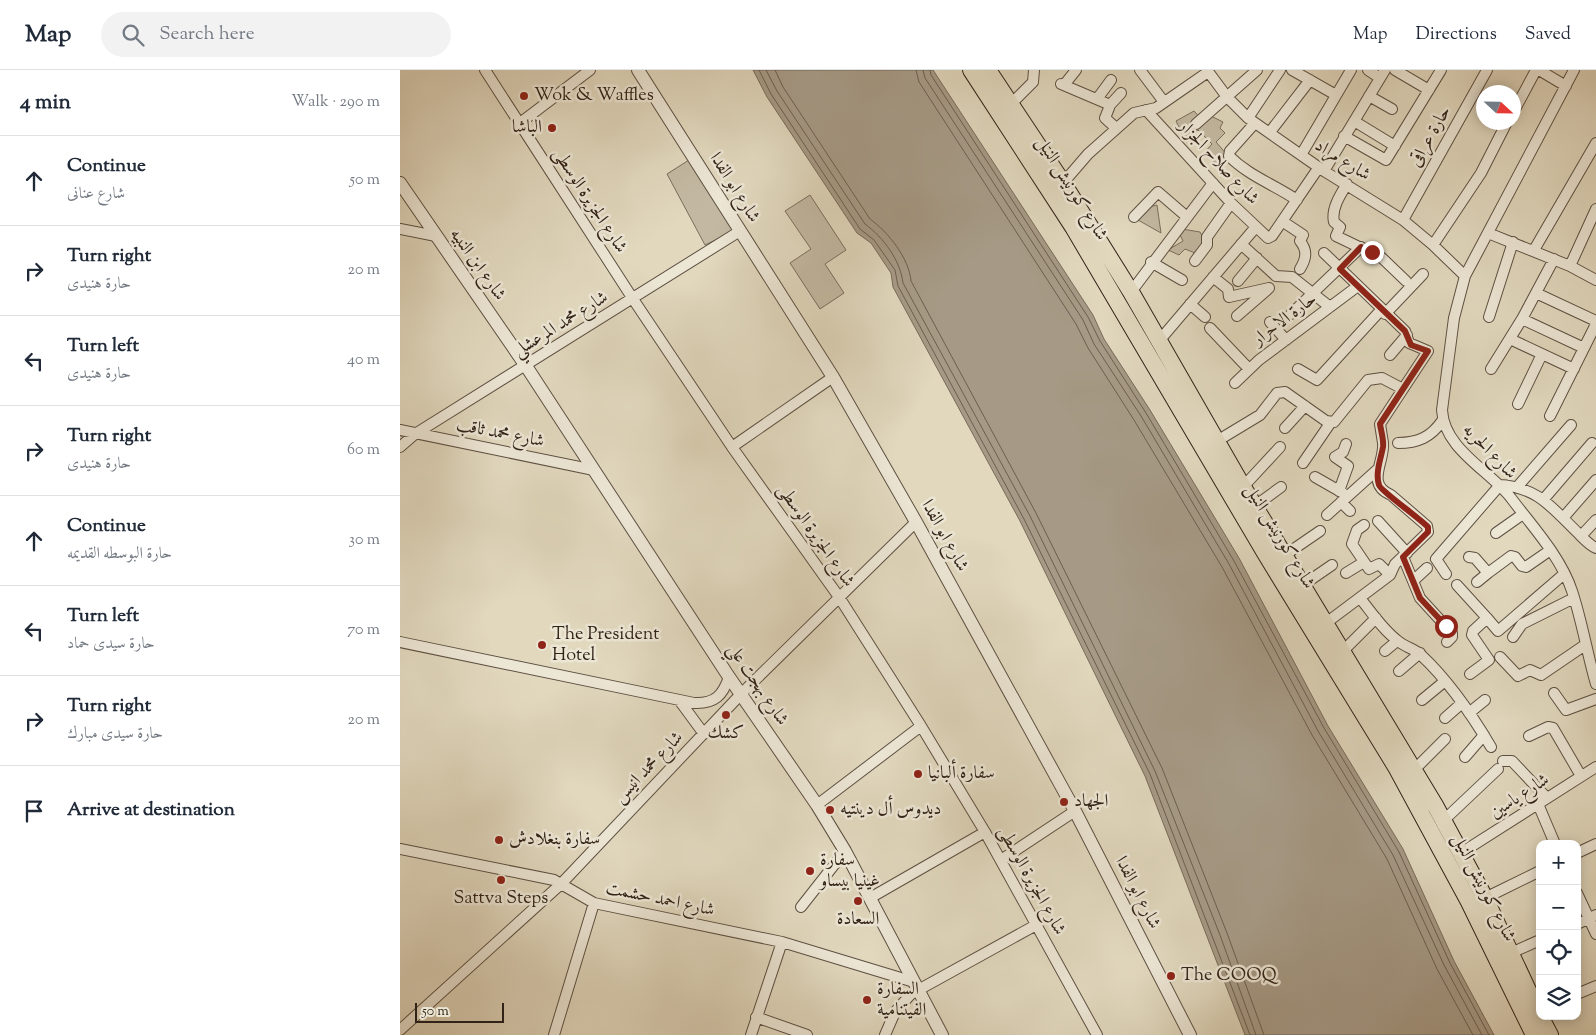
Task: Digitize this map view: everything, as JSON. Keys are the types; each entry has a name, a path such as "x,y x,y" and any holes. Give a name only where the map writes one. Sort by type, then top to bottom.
{"main road":[{"name":"شارع كورنيش النيل","path":"971,70 1074,227 1265,553 1396,767 1469,902 1534,1035"},
{"name":"شارع كورنيش النيل","path":"992,72 1131,292 1243,487 1414,770 1485,898 1536,1007"},
{"name":"شارع كورنيش النيل","path":"1542,1020 1550,1035"}],"street":[{"name":"شارع الجزيرة الوسطى","path":"485,70 732,448 839,597 921,726 986,832 1097,1035"},
{"path":"520,123 590,70"},
{"name":"شارع ابو الفدا","path":"638,70 833,377 916,522 1075,811 1190,1035"},
{"path":"1011,104 1033,82 1034,70"},
{"path":"1076,70 1063,84 1110,105"},
{"path":"1140,70 1164,102"},
{"path":"1196,124 1257,70"},
{"path":"1280,70 1251,121 1230,151 1229,156 1253,177 1274,185 1296,200"},
{"path":"1292,70 1336,95"},
{"path":"1301,155 1351,70"},
{"path":"1300,269 1306,258 1305,248 1300,241 1303,236 1282,221 1296,200 1322,169 1383,74 1368,70"},
{"path":"1395,70 1429,90"},
{"path":"1344,136 1384,161 1441,70"},
{"name":"حارة عراقى","path":"1403,220 1488,70"},
{"path":"1521,99 1537,70 1566,86"},
{"name":"شارع الحريه","path":"1574,70 1465,276 1454,318 1444,382 1442,421 1456,444 1500,485 1549,550 1564,574 1574,598 1589,648 1596,684"},
{"path":"1063,183 1088,154 1134,113 1164,102 1207,71"},
{"name":"شارع مراد","path":"1207,71 1227,98 1251,121 1403,220 1433,245 1465,276"},
{"path":"1097,99 1111,80"},
{"path":"1270,132 1310,80"},
{"path":"1116,128 1105,118 1110,105 1121,93"},
{"path":"1369,96 1392,109"},
{"name":"شارع صلاح الجزار","path":"1146,110 1231,203 1266,237 1271,237 1282,221"},
{"path":"1354,121 1395,146"},
{"path":"1433,245 1481,173 1504,130"},
{"path":"1534,250 1596,142"},
{"name":"شارع ابن النبيه","path":"400,183 526,366"},
{"path":"1131,292 1151,262 1213,183"},
{"path":"1347,184 1336,202 1333,217 1340,228 1336,236 1382,258 1406,282"},
{"path":"1134,218 1157,192 1187,217"},
{"path":"1195,261 1207,245 1207,236 1231,203"},
{"path":"1570,266 1596,209"},
{"path":"1159,341 1255,228"},
{"path":"400,229 436,236"},
{"name":"شارع محمد المرعشلي","path":"400,447 415,434 740,231"},
{"path":"1488,233 1534,250 1596,280"},
{"path":"1489,317 1513,242"},
{"path":"1241,244 1279,276 1292,277 1330,307"},
{"path":"1292,314 1361,247"},
{"path":"1324,253 1407,335 1411,345 1428,351 1380,424 1383,444 1378,469 1379,486 1437,538"},
{"path":"1238,281 1256,258"},
{"path":"1491,370 1522,319 1554,259"},
{"path":"1151,262 1182,280"},
{"path":"1298,369 1317,380 1423,274"},
{"path":"1237,316 1269,288 1279,276"},
{"path":"1213,277 1228,289 1229,297 1269,288"},
{"name":"حارة الاحرار","path":"1235,383 1248,368 1358,286"},
{"path":"1536,293 1596,323 1550,416"},
{"path":"1190,304 1204,317"},
{"path":"1522,319 1584,348"},
{"path":"1270,322 1286,340"},
{"path":"1210,328 1248,368"},
{"path":"1390,355 1407,335"},
{"path":"1510,339 1574,369"},
{"path":"1518,404 1542,354"},
{"name":"شارع بهجت علي","path":"526,366 729,676 817,805 845,851 942,1035"},
{"path":"732,448 833,377"},
{"path":"1303,463 1331,422 1337,420 1368,380 1382,378 1403,389"},
{"path":"1217,441 1260,416 1279,392 1286,392 1331,422"},
{"path":"1285,428 1305,406"},
{"path":"1398,443 1419,441 1436,429 1442,421"},
{"path":"1518,486 1571,425"},
{"name":"شارع محمد ثاقب","path":"400,430 594,470"},
{"path":"1543,500 1592,443"},
{"path":"1343,496 1348,466 1335,457 1343,452 1346,444"},
{"path":"1243,487 1280,447"},
{"path":"1327,515 1343,496 1378,469"},
{"path":"1315,477 1343,496 1350,511"},
{"path":"1563,518 1596,480"},
{"path":"1446,574 1436,559 1500,485 1518,486 1543,500 1596,548"},
{"path":"1255,506 1281,487"},
{"path":"1496,533 1523,514"},
{"path":"1581,536 1596,520"},
{"path":"1378,521 1405,555 1420,598 1452,633 1452,637 1447,642"},
{"name":"شارع محمد انيس","path":"400,1030 561,884 742,694 916,522"},
{"path":"1364,525 1356,530 1352,544 1369,570 1380,564 1390,575"},
{"path":"1326,623 1390,575 1395,564 1428,532 1428,529"},
{"path":"1285,555 1320,531"},
{"path":"1477,582 1511,556 1515,557 1526,567 1549,550"},
{"path":"1469,557 1476,558 1488,573"},
{"path":"1346,574 1364,562"},
{"path":"1303,585 1332,566"},
{"path":"1413,581 1427,568"},
{"path":"1456,585 1481,606 1487,618 1498,631 1564,574"},
{"path":"1360,598 1397,641 1420,653 1445,681 1462,702 1491,747"},
{"path":"1512,637 1522,624 1574,598"},
{"path":"1343,652 1376,618"},
{"path":"1470,674 1490,660 1472,632 1487,618"},
{"path":"1385,652 1397,641"},
{"path":"400,642 706,704 716,700 724,691 729,676"},
{"path":"1500,658 1518,676 1530,670 1541,675 1589,648"},
{"path":"1400,671 1420,653"},
{"path":"1422,700 1445,681"},
{"path":"1554,694 1566,710 1596,699"},
{"path":"679,700 704,734"},
{"path":"1469,713 1485,700"},
{"path":"1445,718 1462,702"},
{"path":"817,805 921,726"},
{"path":"1529,736 1548,727 1553,728 1581,776"},
{"path":"1465,757 1484,735"},
{"path":"1414,770 1445,739"},
{"path":"1443,821 1501,765 1512,761 1547,798"},
{"name":"شارع ياسين","path":"1461,853 1596,767"},
{"path":"1538,804 1553,840"},
{"path":"1001,860 1075,811"},
{"path":"870,898 986,832"},
{"path":"1581,851 1596,844"},
{"name":"شارع احمد حشمت","path":"400,850 554,880 594,903 782,942 916,986"},
{"path":"801,907 845,851"},
{"path":"1485,898 1536,873"},
{"path":"1581,899 1592,917 1596,934"},
{"path":"554,1035 594,903"},
{"path":"885,1035 895,1012 916,986 1036,925"},
{"path":"750,1035 782,942"},
{"path":"1511,953 1536,942"},
{"path":"1581,992 1596,986"},
{"path":"756,1017 807,1035"}],"shaded area":[{"path":"1194,111 1203,121 1211,116 1223,122 1220,128 1225,133 1216,142 1229,157 1222,169 1204,153 1212,144 1198,130 1188,136 1189,141 1186,142 1176,121"},
{"path":"689,160 736,230 705,245 667,174"},
{"path":"810,195 846,250 825,264 844,293 820,309 790,263 811,249 785,211"},
{"path":"1157,205 1161,233 1138,220 1145,208"},
{"path":"1182,229 1200,232 1205,241 1200,255 1185,249 1179,255 1168,250 1183,241 1179,233"}],"water":[{"path":"753,70 933,70 1093,315 1104,339 1150,410 1239,558 1328,726 1403,849 1454,961 1494,1035 1245,1035 1145,776 1020,521 893,287 891,273 871,243 857,233 767,97"}],"place":[{"name":"Wok & Waffles","path":"524,96"},
{"name":"الباشا","path":"552,128"},
{"name":"The President Hotel","path":"542,645"},
{"name":"كشك","path":"726,715"},
{"name":"سفارة ألبانيا","path":"918,774"},
{"name":"الجهاد","path":"1064,802"},
{"name":"ديدوس أل دينتيه","path":"830,810"},
{"name":"سفارة بنغلادش","path":"499,840"},
{"name":"سفارة غينيا بيساو","path":"810,871"},
{"name":"Sattva Steps","path":"501,880"},
{"name":"السعادة","path":"858,901"},
{"name":"The COOQ","path":"1171,976"},
{"name":"السفارة الفيتنامية","path":"867,1000"}],"route":[{"path":"1372,252 1361,247 1340,269 1385,314 1405,331 1411,345 1428,351 1381,421 1380,428 1383,444 1378,469 1378,482 1384,492 1393,496 1396,501 1428,527 1428,532 1403,557 1420,598 1446,626"}]}
